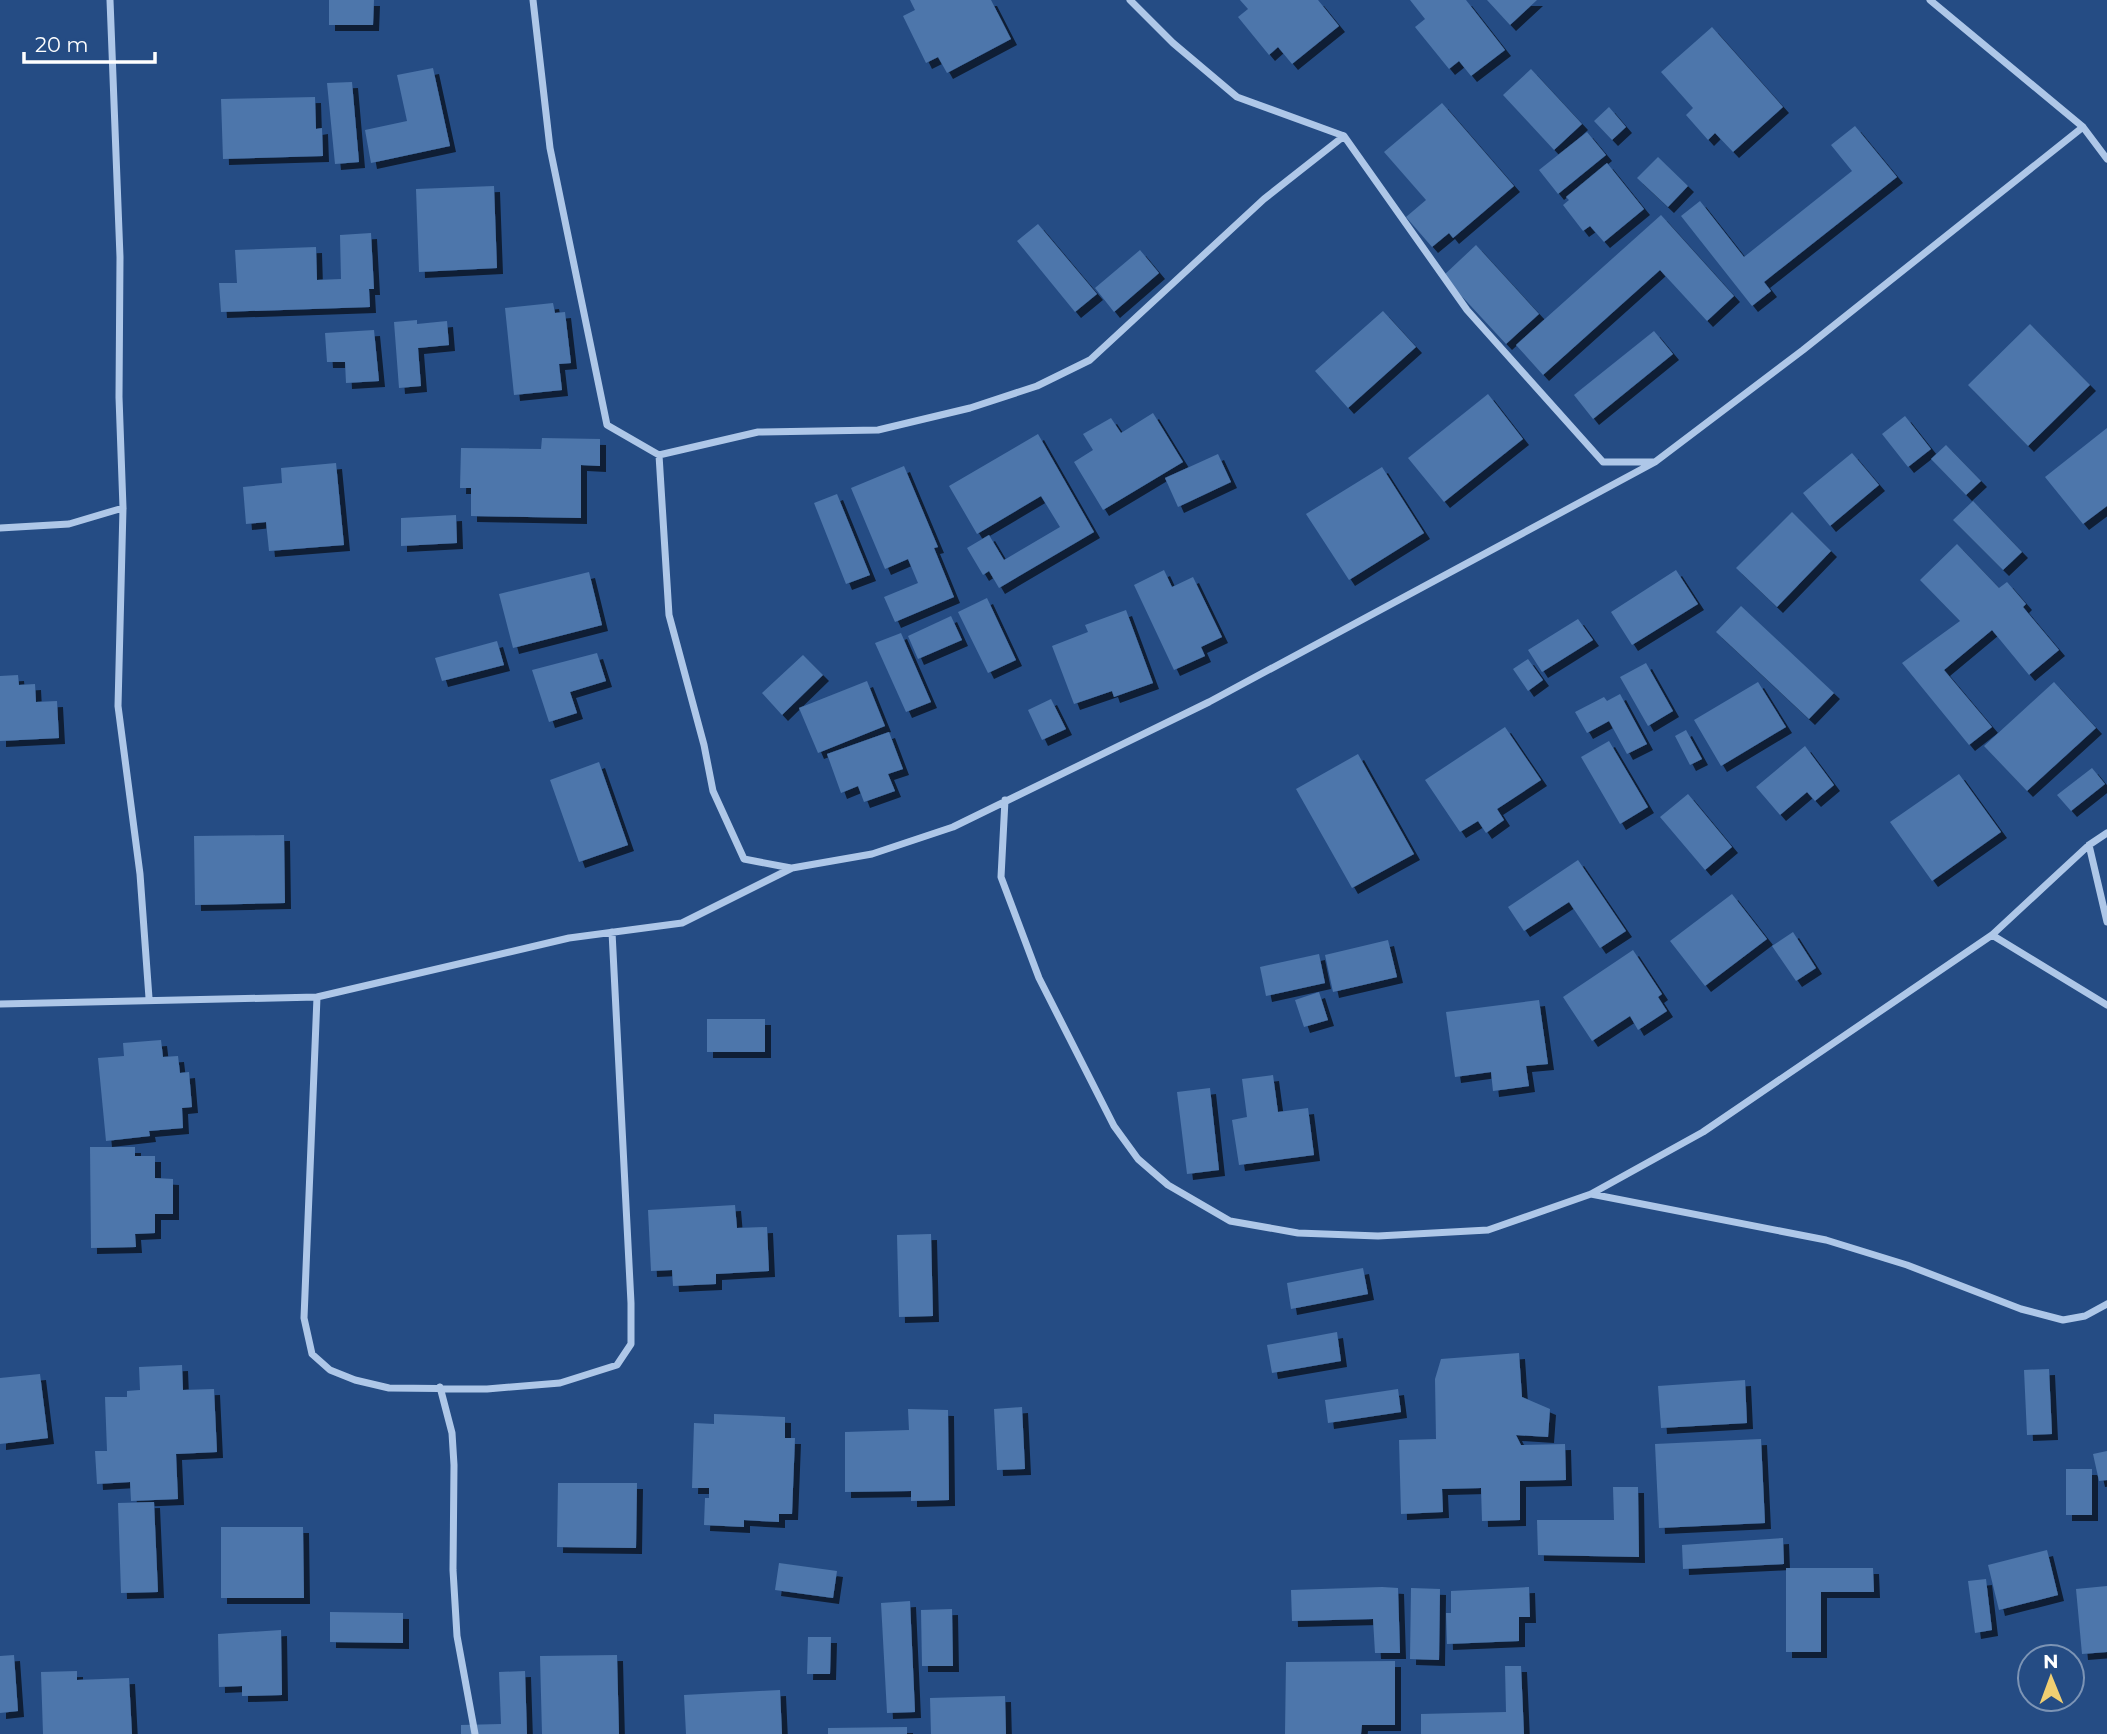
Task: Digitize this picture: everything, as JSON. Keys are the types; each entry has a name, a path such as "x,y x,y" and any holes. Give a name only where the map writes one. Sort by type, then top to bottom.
{"street":[{"path":"110,0 120,257 118,397 123,508 118,706 140,874 149,998"},
{"path":"533,0 550,148 607,425 659,455 758,432 877,430 970,408 1037,386 1090,360 1264,199 1344,136"},
{"path":"1130,0 1173,43 1237,97 1344,136 1466,310 1603,462 1655,462"},
{"path":"1930,0 2083,127 2107,159"},
{"path":"0,1004 122,1002 149,998 317,997 463,961 612,932 682,923 792,868 872,854 953,827 1209,702 1655,462 1803,350 2083,127"},
{"path":"659,455 669,615 704,745 713,791 744,859 792,868"},
{"path":"0,528 69,524 123,508"},
{"path":"1005,800 1001,877 1039,978 1114,1126 1138,1159 1168,1185 1230,1221 1298,1233 1378,1236 1488,1230 1591,1194 1703,1132 1992,935 2089,845 2107,833"},
{"path":"2089,845 2107,922"},
{"path":"317,997 304,1318 312,1354 330,1370 355,1380 389,1388 487,1389 560,1383 617,1364 631,1344 631,1290 612,932"},
{"path":"1992,935 2107,1005"},
{"path":"1591,1194 1826,1240 1907,1265 2021,1309 2063,1320 2085,1316 2107,1304"},
{"path":"440,1387 452,1433 456,1623 475,1734"}],"building":[{"path":"329,0 374,0 373,25 329,25"},
{"path":"910,0 991,0 1011,39 947,73 938,57 926,63 903,16 915,10"},
{"path":"1240,0 1318,0 1339,26 1292,64 1278,47 1269,55 1238,17 1248,9"},
{"path":"1410,0 1466,0 1505,50 1471,76 1459,61 1449,69 1415,27 1425,19"},
{"path":"1487,0 1537,0 1510,25"},
{"path":"1712,27 1783,107 1733,152 1715,133 1708,140 1686,115 1693,108 1661,72"},
{"path":"433,68 450,146 371,163 365,130 407,121 397,75"},
{"path":"1531,69 1582,124 1554,150 1503,95"},
{"path":"352,82 359,162 335,164 327,83"},
{"path":"315,97 316,129 322,128 323,156 223,159 221,99"},
{"path":"1442,103 1514,186 1453,238 1449,233 1432,247 1406,217 1426,200 1384,152"},
{"path":"1609,107 1626,127 1612,140 1594,121"},
{"path":"1855,126 1897,177 1764,282 1771,291 1752,306 1681,216 1700,201 1744,257 1852,171 1831,145"},
{"path":"1587,132 1606,155 1558,194 1539,170"},
{"path":"1658,157 1688,186 1668,207 1637,178"},
{"path":"1607,163 1644,209 1604,242 1590,226 1583,231 1563,205 1569,200 1566,197"},
{"path":"494,186 497,268 419,272 416,189"},
{"path":"1661,215 1734,296 1707,321 1660,270 1543,375 1516,345"},
{"path":"1038,224 1097,294 1075,312 1017,241"},
{"path":"371,233 374,289 369,289 370,307 221,312 219,283 237,283 235,250 316,247 317,280 341,279 340,235"},
{"path":"1476,245 1539,314 1506,344 1443,276"},
{"path":"1140,250 1159,273 1114,312 1095,288"},
{"path":"553,303 555,313 565,312 571,363 559,364 562,390 514,395 505,308"},
{"path":"1383,311 1416,347 1348,408 1315,371"},
{"path":"417,320 417,324 447,321 449,345 418,348 421,386 399,388 394,322"},
{"path":"2030,324 2090,385 2028,446 1968,385"},
{"path":"374,330 379,381 346,383 345,362 327,362 325,333"},
{"path":"1654,331 1673,354 1593,419 1574,395"},
{"path":"1488,394 1523,439 1444,502 1408,458"},
{"path":"1153,413 1183,462 1103,510 1074,462 1093,450 1083,434 1111,418 1121,433"},
{"path":"1905,416 1931,449 1908,467 1882,434"},
{"path":"2107,428 2107,506 2083,524 2045,477"},
{"path":"1038,434 1094,532 999,588 989,571 983,575 967,548 989,535 1004,560 1060,527 1041,496 977,534 949,486"},
{"path":"542,438 600,439 600,466 581,465 581,518 471,516 471,488 460,488 461,448 541,449"},
{"path":"1946,445 1981,481 1966,495 1931,459"},
{"path":"1852,453 1879,485 1830,526 1803,493"},
{"path":"1218,454 1231,482 1178,507 1165,478"},
{"path":"336,463 344,545 269,551 266,522 246,524 243,487 282,483 281,468"},
{"path":"904,466 938,547 934,548 954,597 895,622 884,597 918,583 908,559 885,569 851,488"},
{"path":"1382,467 1424,533 1349,580 1306,514"},
{"path":"837,494 870,575 846,584 814,503"},
{"path":"1973,501 2022,552 2003,570 1953,520"},
{"path":"1792,512 1831,551 1777,607 1736,568"},
{"path":"456,515 457,543 401,546 401,518"},
{"path":"1957,544 1999,588 2007,582 2026,604 2023,607 2059,650 2029,675 1992,630 1944,670 1992,727 1969,745 1902,663 1960,621 1920,580"},
{"path":"1164,570 1172,587 1193,577 1222,637 1201,647 1205,656 1174,670 1134,585"},
{"path":"1676,570 1698,604 1632,645 1611,612"},
{"path":"589,572 602,625 513,648 499,594"},
{"path":"987,598 1016,660 988,673 958,612"},
{"path":"1741,606 1834,693 1809,719 1716,632"},
{"path":"1126,610 1153,683 1114,697 1112,691 1074,704 1052,646 1088,632 1085,625"},
{"path":"951,616 962,640 918,659 908,636"},
{"path":"1578,619 1593,640 1542,672 1528,650"},
{"path":"901,633 931,702 906,712 875,643"},
{"path":"497,641 504,665 442,681 435,658"},
{"path":"597,653 606,681 570,692 577,713 549,722 532,670"},
{"path":"803,655 823,675 782,715 762,693"},
{"path":"1528,659 1543,680 1528,691 1513,669"},
{"path":"1646,663 1673,711 1648,726 1620,677"},
{"path":"18,675 19,685 35,684 36,702 57,701 59,738 0,741 0,676"},
{"path":"867,681 885,726 818,753 799,708"},
{"path":"1758,682 1786,727 1721,766 1694,720"},
{"path":"2054,682 2096,728 2027,791 1984,746"},
{"path":"1620,694 1647,744 1627,754 1609,721 1587,733 1575,712 1604,697 1607,701"},
{"path":"1051,699 1066,729 1042,740 1028,710"},
{"path":"1505,727 1541,780 1497,809 1504,820 1486,833 1478,821 1460,832 1425,780"},
{"path":"1686,730 1702,759 1690,765 1675,736"},
{"path":"889,732 903,769 888,774 895,791 864,802 858,786 841,793 827,754"},
{"path":"1609,741 1648,807 1620,824 1581,757"},
{"path":"1805,746 1834,785 1815,801 1807,792 1780,815 1756,787"},
{"path":"1358,754 1414,854 1352,888 1296,789"},
{"path":"599,762 628,845 579,862 550,780"},
{"path":"2092,768 2105,784 2071,811 2057,795"},
{"path":"1959,774 2001,832 1932,881 1890,822"},
{"path":"1688,794 1732,847 1705,870 1660,817"},
{"path":"284,835 285,903 195,905 194,836"},
{"path":"1578,860 1626,931 1600,948 1569,902 1524,931 1508,907"},
{"path":"1732,894 1767,939 1705,986 1670,941"},
{"path":"1793,932 1816,968 1796,981 1772,946"},
{"path":"1388,940 1397,977 1333,992 1325,955"},
{"path":"1633,950 1662,994 1658,997 1667,1011 1638,1030 1630,1016 1592,1041 1563,997"},
{"path":"1319,954 1325,983 1266,996 1260,967"},
{"path":"1319,992 1328,1020 1304,1027 1295,1000"},
{"path":"1539,1000 1548,1064 1526,1066 1529,1086 1493,1091 1491,1072 1455,1077 1446,1012"},
{"path":"707,1019 765,1019 765,1052 707,1052"},
{"path":"161,1040 163,1057 178,1056 180,1073 189,1072 192,1107 182,1108 183,1128 149,1131 150,1136 106,1141 98,1058 124,1056 123,1043"},
{"path":"1273,1075 1278,1112 1308,1108 1314,1155 1239,1165 1232,1120 1247,1117 1242,1079"},
{"path":"1210,1088 1219,1170 1187,1174 1177,1092"},
{"path":"90,1147 135,1147 135,1156 155,1156 155,1178 173,1179 173,1214 155,1214 155,1233 135,1234 136,1247 91,1248"},
{"path":"735,1205 737,1228 767,1227 769,1271 716,1274 716,1284 673,1286 672,1270 651,1271 648,1210"},
{"path":"931,1234 933,1316 899,1317 897,1235"},
{"path":"1363,1268 1368,1294 1291,1309 1287,1283"},
{"path":"1337,1332 1341,1361 1272,1373 1267,1345"},
{"path":"1519,1353 1522,1397 1550,1409 1548,1437 1516,1435 1521,1445 1565,1444 1566,1480 1520,1481 1520,1520 1482,1521 1481,1488 1442,1489 1443,1512 1401,1514 1399,1440 1436,1439 1435,1379 1441,1359"},
{"path":"182,1365 183,1390 214,1389 217,1452 176,1454 178,1499 131,1501 130,1482 97,1484 95,1451 107,1451 105,1397 127,1397 127,1391 140,1390 139,1367"},
{"path":"2049,1369 2052,1434 2027,1435 2024,1370"},
{"path":"40,1374 48,1438 0,1444 0,1378"},
{"path":"1745,1380 1747,1423 1661,1428 1658,1386"},
{"path":"1398,1389 1401,1412 1328,1423 1325,1400"},
{"path":"1022,1407 1025,1469 997,1470 994,1409"},
{"path":"908,1409 948,1410 949,1500 911,1501 911,1491 845,1492 845,1432 909,1430"},
{"path":"714,1414 785,1417 785,1438 795,1438 792,1514 779,1514 779,1522 744,1520 744,1527 704,1525 705,1498 709,1498 709,1488 692,1488 694,1423 714,1424"},
{"path":"1761,1439 1765,1523 1659,1528 1655,1444"},
{"path":"2107,1451 2107,1480 2099,1481 2093,1454"},
{"path":"2066,1469 2092,1469 2092,1515 2066,1515"},
{"path":"558,1483 637,1483 636,1548 557,1547"},
{"path":"1613,1487 1638,1487 1639,1557 1538,1555 1537,1520 1614,1520"},
{"path":"154,1502 158,1592 121,1593 118,1503"},
{"path":"221,1527 303,1527 304,1598 221,1598"},
{"path":"1783,1538 1784,1564 1683,1569 1682,1545"},
{"path":"2047,1550 2058,1595 1999,1610 1988,1565"},
{"path":"779,1563 837,1571 833,1598 775,1590"},
{"path":"1786,1568 1873,1568 1874,1592 1821,1592 1821,1652 1786,1652"},
{"path":"1986,1579 1992,1630 1975,1633 1968,1581"},
{"path":"2107,1586 2107,1652 2086,1654 2086,1643 2081,1643 2076,1589"},
{"path":"1529,1587 1530,1617 1519,1617 1519,1641 1447,1644 1446,1613 1451,1613 1451,1591"},
{"path":"1398,1588 1400,1653 1375,1653 1373,1619 1292,1621 1291,1590"},
{"path":"1411,1588 1440,1589 1439,1660 1410,1659"},
{"path":"910,1601 915,1712 887,1713 881,1603"},
{"path":"952,1609 953,1666 922,1666 921,1610"},
{"path":"330,1612 403,1613 403,1643 330,1642"},
{"path":"281,1630 282,1695 242,1696 242,1686 219,1687 218,1634"},
{"path":"808,1637 831,1637 830,1674 807,1674"},
{"path":"14,1655 18,1711 0,1713 0,1656"},
{"path":"617,1655 619,1734 542,1734 540,1656"},
{"path":"1395,1661 1395,1725 1362,1725 1361,1734 1285,1734 1286,1662"},
{"path":"1505,1666 1521,1666 1524,1734 1421,1734 1421,1714 1506,1712"},
{"path":"77,1671 77,1680 129,1678 132,1734 43,1734 41,1672"},
{"path":"525,1671 527,1734 461,1734 461,1725 501,1724 499,1672"},
{"path":"780,1690 782,1734 686,1734 684,1695"},
{"path":"1005,1696 1006,1734 931,1734 930,1698"},
{"path":"907,1727 907,1734 828,1734 828,1728"}]}
